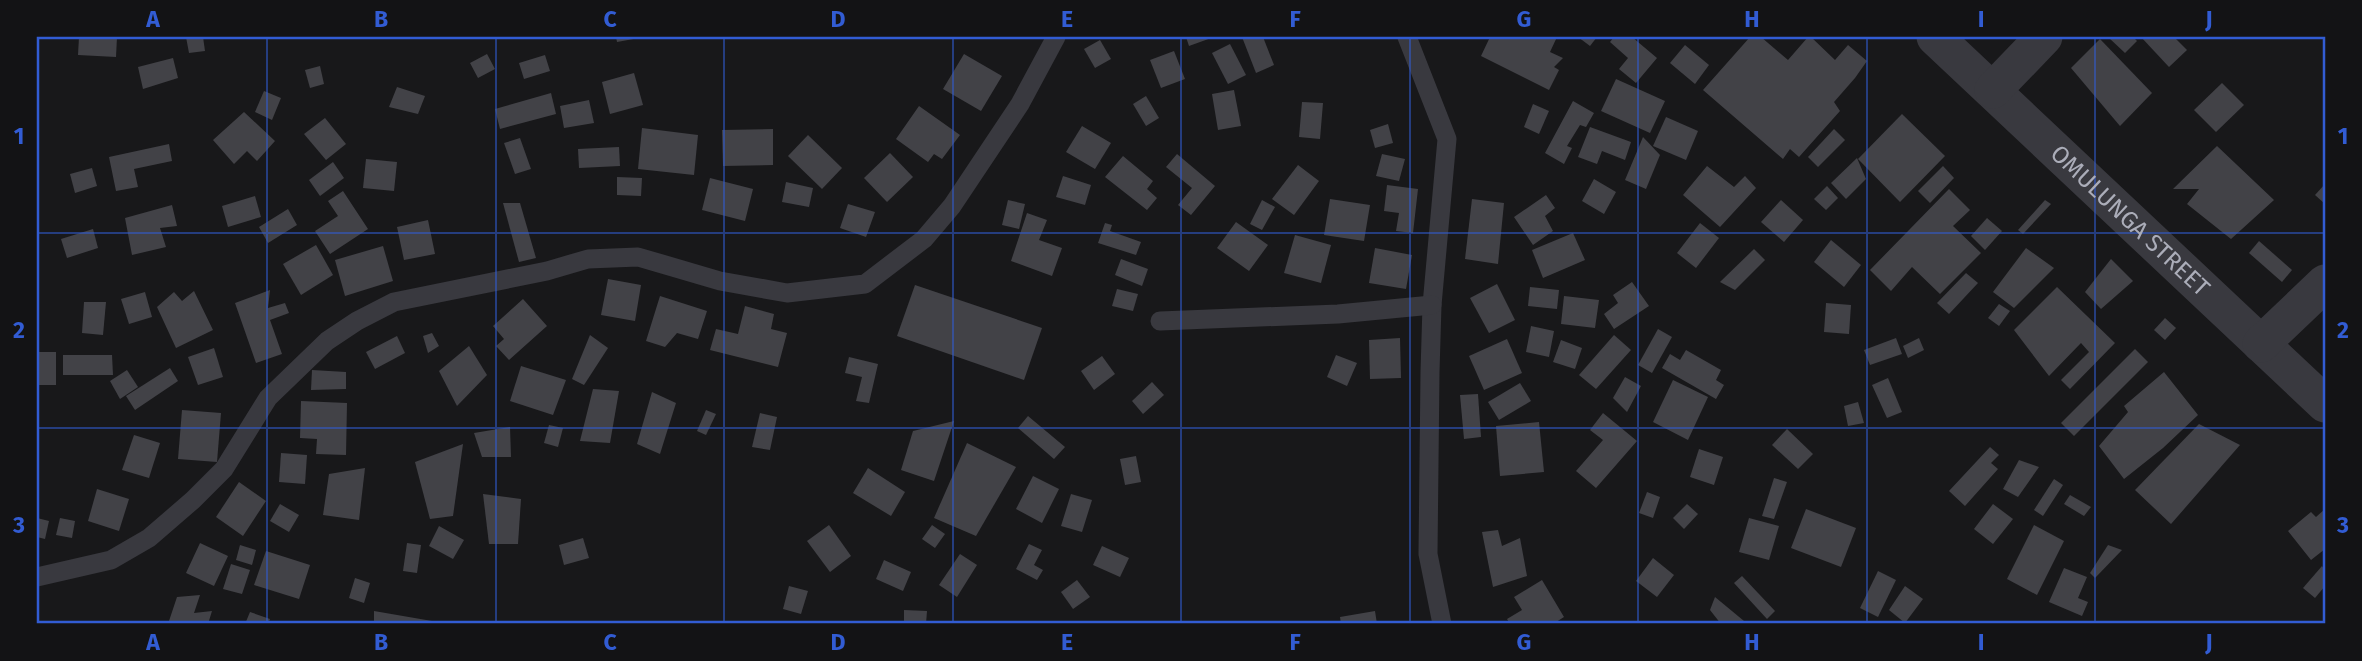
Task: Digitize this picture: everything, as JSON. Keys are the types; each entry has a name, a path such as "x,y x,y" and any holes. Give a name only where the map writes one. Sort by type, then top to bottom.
{"street":[{"name":"OMULUNGA STREET","path":"1935,37 2325,404"},
{"path":"1993,90 2044,37"},
{"path":"2261,344 2325,283"}],"lane":[{"path":"37,577 111,560 149,538 194,500 224,469 268,398 318,349 357,321 394,302 547,271 588,259 638,257 720,281 787,293 865,284 925,239 952,206 1020,104 1056,37"},
{"path":"1407,37 1447,139 1432,305 1428,554 1442,624"},
{"path":"1160,321 1338,314 1432,305"}],"building":[{"path":"79,37 117,37 116,57 78,55"},
{"path":"186,37 203,37 205,51 189,53"},
{"path":"616,37 639,37 639,38 617,42"},
{"path":"1186,37 1214,37 1189,46"},
{"path":"1242,37 1263,37 1274,65 1256,73"},
{"path":"1490,37 1557,37 1550,52 1563,58 1554,67 1559,70 1549,90 1481,56"},
{"path":"1578,37 1597,37 1590,46"},
{"path":"1614,37 1632,37 1657,58 1636,83 1619,69 1628,58 1610,42"},
{"path":"1750,37 1761,37 1788,60 1808,37 1811,37 1835,60 1848,45 1867,61 1834,102 1840,111 1799,157 1790,149 1783,159 1703,90"},
{"path":"2108,37 2133,37 2137,41 2125,53"},
{"path":"2141,37 2174,37 2187,50 2169,67"},
{"path":"2100,39 2152,93 2120,126 2071,68"},
{"path":"1100,40 1111,59 1095,68 1084,49"},
{"path":"1230,44 1246,75 1228,84 1212,53"},
{"path":"1685,45 1709,65 1695,84 1670,63"},
{"path":"1174,51 1185,79 1161,88 1150,60"},
{"path":"487,54 495,69 478,78 470,63"},
{"path":"964,54 1002,76 981,111 943,89"},
{"path":"545,55 550,71 524,79 519,63"},
{"path":"173,58 178,78 143,89 138,67"},
{"path":"320,66 324,84 310,88 305,70"},
{"path":"634,73 643,105 610,114 602,82"},
{"path":"1616,79 1665,101 1650,133 1601,111"},
{"path":"2222,83 2244,105 2216,132 2194,110"},
{"path":"397,87 425,96 418,114 389,107"},
{"path":"1234,90 1241,126 1218,130 1212,94"},
{"path":"264,91 281,98 272,120 255,112"},
{"path":"551,93 556,114 500,129 495,109"},
{"path":"1146,96 1159,118 1146,126 1133,104"},
{"path":"589,100 594,123 564,128 560,106"},
{"path":"1573,101 1594,113 1586,127 1580,125 1567,146 1572,148 1564,164 1545,153"},
{"path":"1302,102 1323,103 1320,139 1299,137"},
{"path":"1533,104 1549,111 1539,134 1524,127"},
{"path":"919,106 960,135 942,159 934,154 928,162 896,139"},
{"path":"244,112 275,141 257,161 247,151 234,164 213,140"},
{"path":"1902,114 1945,156 1900,202 1858,159"},
{"path":"1666,117 1698,131 1686,160 1653,146"},
{"path":"325,118 346,144 326,160 304,134"},
{"path":"1388,124 1393,143 1375,148 1370,130"},
{"path":"1082,126 1111,143 1095,169 1066,152"},
{"path":"1590,127 1631,142 1625,160 1602,151 1597,164 1578,157"},
{"path":"642,128 698,135 694,175 638,169"},
{"path":"773,129 773,165 723,166 722,130"},
{"path":"1834,129 1845,140 1818,167 1808,157"},
{"path":"808,135 842,168 822,189 788,156"},
{"path":"1643,137 1660,155 1646,189 1625,180"},
{"path":"520,138 531,169 515,174 504,143"},
{"path":"169,144 172,161 134,169 138,187 116,191 109,157"},
{"path":"2217,146 2274,200 2231,239 2187,204 2199,189 2173,189"},
{"path":"619,147 620,166 579,168 578,149"},
{"path":"890,153 913,177 887,202 864,178"},
{"path":"1177,154 1215,186 1191,215 1178,205 1192,188 1166,167"},
{"path":"1382,154 1405,159 1399,181 1376,176"},
{"path":"1123,156 1153,181 1147,189 1157,198 1147,210 1105,177"},
{"path":"1857,158 1866,179 1846,199 1831,183"},
{"path":"366,159 397,162 394,191 363,188"},
{"path":"333,162 344,178 320,196 309,180"},
{"path":"1298,165 1319,181 1294,215 1272,199"},
{"path":"1707,166 1734,187 1745,176 1756,188 1720,227 1683,195"},
{"path":"1943,166 1954,178 1930,203 1918,191"},
{"path":"92,168 97,186 75,193 70,174"},
{"path":"1063,176 1091,185 1085,205 1056,197"},
{"path":"617,177 642,178 641,196 617,195"},
{"path":"710,178 753,189 745,221 702,210"},
{"path":"1594,179 1616,192 1604,214 1582,201"},
{"path":"786,182 813,188 809,207 782,202"},
{"path":"2325,184 2325,204 2315,195"},
{"path":"1387,185 1418,189 1413,233 1396,231 1399,213 1384,211"},
{"path":"1827,186 1838,198 1826,210 1814,199"},
{"path":"1949,189 1970,210 1953,226 1981,253 1940,294 1912,267 1891,291 1870,270"},
{"path":"343,191 368,229 330,254 315,231 338,216 328,201"},
{"path":"1546,195 1555,208 1545,216 1553,231 1533,245 1514,217"},
{"path":"255,196 261,217 228,227 222,206"},
{"path":"1330,199 1370,205 1364,241 1324,235"},
{"path":"1472,199 1504,203 1498,264 1465,259"},
{"path":"1008,200 1025,204 1019,229 1002,225"},
{"path":"1262,200 1275,207 1262,230 1250,224"},
{"path":"1781,200 1803,220 1784,242 1761,222"},
{"path":"2045,200 2051,204 2023,234 2018,230"},
{"path":"503,203 520,203 536,258 519,262"},
{"path":"848,204 875,212 866,237 840,228"},
{"path":"172,205 177,226 160,228 166,247 132,255 125,218"},
{"path":"288,209 297,225 268,243 259,227"},
{"path":"1027,213 1047,220 1039,240 1062,248 1052,276 1011,261"},
{"path":"1987,218 2002,231 1985,250 1971,236"},
{"path":"428,220 435,254 404,260 397,227"},
{"path":"1236,222 1268,245 1249,271 1217,248"},
{"path":"1105,223 1112,225 1110,231 1141,242 1136,255 1098,243"},
{"path":"1700,223 1719,238 1696,268 1677,253"},
{"path":"93,229 98,248 67,258 61,239"},
{"path":"1573,233 1585,260 1543,278 1532,250"},
{"path":"1295,235 1331,245 1321,283 1284,273"},
{"path":"1831,240 1861,265 1844,287 1814,262"},
{"path":"2259,241 2292,270 2282,282 2249,253"},
{"path":"316,245 333,275 301,295 283,264"},
{"path":"383,246 393,281 345,296 335,260"},
{"path":"1375,248 1412,255 1406,289 1369,283"},
{"path":"2026,248 2054,268 2014,308 1993,292"},
{"path":"1754,249 1765,260 1735,290 1720,282"},
{"path":"1121,259 1148,269 1142,286 1115,275"},
{"path":"2111,259 2133,281 2101,309 2085,292"},
{"path":"1966,273 1978,283 1949,314 1937,303"},
{"path":"608,279 641,285 635,321 601,315"},
{"path":"1632,282 1649,306 1614,329 1604,314 1618,303 1613,295"},
{"path":"1497,284 1515,320 1489,333 1470,298"},
{"path":"915,285 1042,328 1024,380 897,336"},
{"path":"1530,287 1559,290 1557,309 1528,306"},
{"path":"2057,287 2115,343 2070,389 2061,380 2089,352 2081,343 2049,376 2014,330"},
{"path":"1117,289 1138,294 1133,311 1112,306"},
{"path":"270,290 268,308 285,303 289,313 270,320 282,354 256,363 235,303"},
{"path":"194,291 213,330 176,348 157,307 174,292 182,301"},
{"path":"145,292 152,317 129,324 121,299"},
{"path":"660,296 707,311 698,339 677,333 665,347 646,341"},
{"path":"1564,296 1599,300 1595,328 1561,324"},
{"path":"523,299 547,326 509,360 496,346 504,339 493,326"},
{"path":"84,302 106,302 103,335 82,333"},
{"path":"1826,303 1851,305 1849,334 1824,332"},
{"path":"1999,304 2010,311 1999,326 1988,318"},
{"path":"745,306 774,314 771,329 787,333 778,367 710,350 716,329 738,334"},
{"path":"2165,318 2176,328 2165,340 2154,330"},
{"path":"1531,326 1554,331 1549,357 1526,352"},
{"path":"1658,329 1672,337 1652,373 1638,365"},
{"path":"432,333 439,346 428,353 423,336"},
{"path":"590,335 608,348 584,385 572,379"},
{"path":"1614,335 1631,350 1596,389 1579,375"},
{"path":"397,336 405,353 375,369 366,352"},
{"path":"1400,338 1401,378 1370,379 1369,340"},
{"path":"1896,338 1902,354 1870,365 1864,350"},
{"path":"1919,338 1924,350 1908,358 1903,346"},
{"path":"1507,339 1522,373 1484,390 1469,356"},
{"path":"1561,340 1582,348 1575,369 1553,362"},
{"path":"469,346 487,375 457,406 439,371"},
{"path":"214,348 223,377 198,385 188,357"},
{"path":"2135,349 2148,362 2074,436 2061,423"},
{"path":"1686,350 1721,370 1716,380 1724,385 1716,399 1662,368 1670,354 1680,360"},
{"path":"37,352 56,352 56,385 37,385"},
{"path":"63,355 112,355 113,375 63,375"},
{"path":"1336,355 1357,363 1347,386 1327,377"},
{"path":"1102,356 1115,374 1094,390 1081,371"},
{"path":"849,357 878,364 869,403 856,401 862,377 845,373"},
{"path":"521,366 566,380 553,415 510,401"},
{"path":"170,368 178,381 135,410 126,396"},
{"path":"127,370 138,387 120,399 110,381"},
{"path":"312,370 346,372 346,389 311,390"},
{"path":"2164,372 2198,415 2124,479 2099,446 2128,412 2124,406"},
{"path":"1625,377 1641,386 1627,412 1613,398"},
{"path":"1888,378 1902,412 1887,418 1872,385"},
{"path":"1673,380 1708,397 1688,440 1653,422"},
{"path":"1152,382 1164,395 1143,414 1132,401"},
{"path":"1520,383 1531,401 1499,420 1488,402"},
{"path":"593,389 619,391 610,443 580,441"},
{"path":"652,392 676,403 660,454 637,444"},
{"path":"1478,394 1481,437 1464,439 1460,395"},
{"path":"301,401 347,403 346,455 316,454 317,439 300,438"},
{"path":"1858,402 1864,423 1848,426 1844,406"},
{"path":"182,410 221,413 217,462 178,459"},
{"path":"706,410 716,414 706,435 697,431"},
{"path":"760,413 777,417 770,450 752,447"},
{"path":"1603,413 1637,441 1596,488 1576,471 1603,440 1590,430"},
{"path":"1028,416 1065,447 1054,459 1018,428"},
{"path":"954,421 934,481 901,470 913,431"},
{"path":"1539,422 1544,472 1500,476 1496,426"},
{"path":"2199,424 2240,445 2171,524 2135,490"},
{"path":"549,425 563,428 558,447 544,443"},
{"path":"510,427 511,457 482,457 474,433"},
{"path":"1787,429 1813,454 1798,469 1772,445"},
{"path":"134,435 160,443 149,478 122,470"},
{"path":"967,443 1016,467 976,536 934,518"},
{"path":"463,444 453,516 430,519 415,462"},
{"path":"1990,447 1999,455 1991,463 1998,469 1965,506 1949,491"},
{"path":"1699,449 1723,457 1714,485 1690,477"},
{"path":"281,453 307,455 305,484 279,482"},
{"path":"1136,456 1141,482 1125,485 1120,459"},
{"path":"2019,460 2039,467 2018,497 2003,489"},
{"path":"365,468 359,520 323,515 329,474"},
{"path":"868,468 905,492 891,516 853,493"},
{"path":"1033,476 1059,489 1042,523 1016,509"},
{"path":"1774,478 1787,482 1774,519 1762,516"},
{"path":"2054,479 2063,485 2043,516 2034,510"},
{"path":"239,482 266,501 243,536 216,517"},
{"path":"97,489 129,499 119,531 88,521"},
{"path":"1647,492 1660,497 1653,518 1639,513"},
{"path":"483,494 521,499 518,544 489,544"},
{"path":"1071,494 1092,500 1082,532 1061,526"},
{"path":"2070,495 2091,507 2084,516 2064,504"},
{"path":"280,504 299,515 289,532 270,521"},
{"path":"1687,504 1698,514 1684,529 1673,518"},
{"path":"1993,504 2013,519 1993,544 1974,529"},
{"path":"1806,509 1856,528 1841,567 1791,548"},
{"path":"2325,509 2325,549 2311,560 2288,531 2311,512 2316,517"},
{"path":"37,518 49,521 45,539 37,537"},
{"path":"60,518 75,521 72,538 56,535"},
{"path":"1749,518 1779,526 1769,560 1739,552"},
{"path":"829,525 851,556 830,572 807,541"},
{"path":"932,525 945,534 935,548 922,539"},
{"path":"2034,525 2064,541 2037,595 2007,579"},
{"path":"439,526 464,540 453,559 429,546"},
{"path":"1498,530 1502,546 1520,538 1527,576 1493,587 1482,532"},
{"path":"583,538 589,558 564,565 559,545"},
{"path":"200,543 228,556 214,586 186,573"},
{"path":"407,543 421,545 417,573 403,571"},
{"path":"1029,544 1042,550 1034,565 1043,570 1037,580 1016,569"},
{"path":"240,545 256,550 252,565 236,560"},
{"path":"2108,545 2122,550 2095,578 2090,573"},
{"path":"1102,546 1129,558 1120,577 1093,565"},
{"path":"266,551 310,565 299,599 254,585"},
{"path":"960,554 977,565 957,597 939,585"},
{"path":"1653,558 1674,575 1657,597 1636,581"},
{"path":"884,560 911,572 903,591 876,579"},
{"path":"231,564 250,570 242,594 223,589"},
{"path":"2322,566 2325,571 2325,586 2315,598 2303,588"},
{"path":"2064,568 2087,577 2078,598 2088,602 2082,616 2049,602"},
{"path":"1878,571 1896,580 1878,617 1860,608"},
{"path":"1742,576 1775,611 1767,619 1734,583"},
{"path":"355,578 370,583 364,603 349,598"},
{"path":"1077,580 1090,597 1073,609 1061,592"},
{"path":"1542,580 1564,617 1553,624 1510,624 1507,619 1522,610 1514,597"},
{"path":"789,586 808,591 801,614 783,609"},
{"path":"1905,586 1923,599 1905,623 1889,610"},
{"path":"200,595 194,613 212,611 208,624 168,624 177,597"},
{"path":"1715,597 1744,621 1741,624 1721,624 1710,610"},
{"path":"904,610 927,611 926,624 904,624"},
{"path":"374,611 432,621 431,624 374,624"},
{"path":"1375,611 1377,624 1341,624 1340,617"},
{"path":"250,612 270,619 268,624 245,624"}]}
